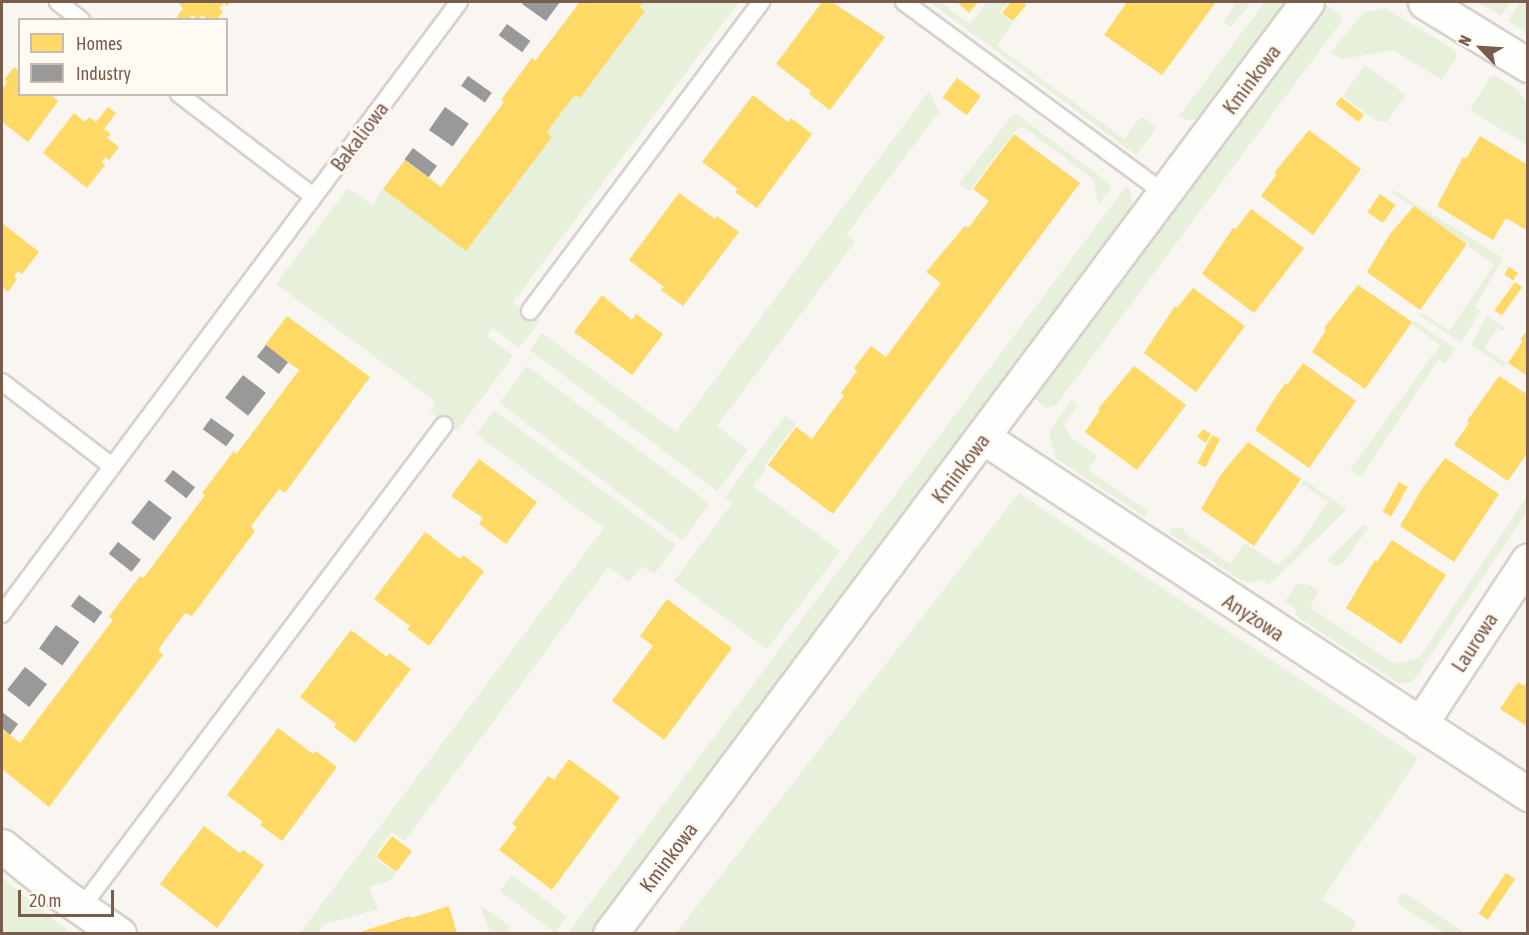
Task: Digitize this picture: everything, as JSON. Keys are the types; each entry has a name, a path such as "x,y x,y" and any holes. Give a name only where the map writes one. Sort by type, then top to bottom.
{"street":[{"name":"Kminkowa","path":"610,933 1307,2"},
{"path":"1425,2 1527,65"},
{"name":"Anyżowa","path":"983,437 1527,794"},
{"name":"Laurowa","path":"1420,724 1527,560"},
{"path":"2,846 81,908 119,933"}],"lane":[{"path":"58,2 78,18"},
{"name":"Bakaliowa","path":"2,614 459,2"},
{"path":"530,311 761,2"},
{"path":"904,2 1165,194"},
{"path":"182,96 314,196"},
{"path":"2,382 112,466"},
{"path":"81,908 444,425"}],"green space":[{"path":"644,2 739,2 513,302 539,322 519,348 493,328 487,336 513,356 457,431 430,412 436,402 276,284 348,188 372,205 383,189 466,250 552,137 547,132 561,113 575,95 580,98 644,12 640,7"},
{"path":"930,2 940,2 970,24 987,2 1008,2 1000,12 1013,23 997,46 1124,139 1139,119 1144,118 1157,127 1136,155"},
{"path":"1237,2 1251,2 1231,27 1223,22"},
{"path":"1265,2 1292,2 1199,120 1187,120 1179,116"},
{"path":"1478,2 1510,2 1501,16"},
{"path":"1520,2 1527,2 1527,33 1508,21"},
{"path":"1326,4 1343,19 1056,405 1047,408 1033,398"},
{"path":"1385,8 1455,50 1457,56 1442,80 1393,50 1342,59 1331,52 1363,13"},
{"path":"1365,65 1406,95 1387,122 1377,121 1343,96"},
{"path":"1495,76 1514,87 1527,101 1527,145 1470,110 1490,77"},
{"path":"929,91 939,112 846,235 855,242 717,426 748,450 717,491 530,350 542,333 676,432"},
{"path":"1016,114 1109,183 1111,189 1098,205 1094,180 1022,126 1014,132 969,191 959,184 1011,117"},
{"path":"1126,186 1130,190 1134,209 1113,243 592,933 567,934"},
{"path":"1393,190 1503,258 1475,307 1480,311 1461,343 1419,315 1420,312 1449,331 1494,265 1468,246 1469,244 1391,192"},
{"path":"1487,316 1505,328 1503,331 1497,328 1484,348 1506,363 1503,367 1471,345"},
{"path":"1414,321 1456,349 1445,364 1438,360 1361,477 1350,470 1440,345 1412,324"},
{"path":"527,366 710,504 682,541 499,403"},
{"path":"1072,400 1078,405 1064,424 1070,437 1097,456 1088,470 1148,511 1145,517 1055,458 1049,431"},
{"path":"494,410 676,545 654,574 642,566 629,582 608,567 406,839 404,841 392,832 374,857 396,873 391,880 369,887 378,909 323,925 318,933 300,933 604,528 476,434"},
{"path":"785,416 796,424 764,466 766,468 753,486 840,551 767,649 674,581 732,503 725,497"},
{"path":"1304,480 1347,509 1269,585 1262,579 1251,583 1241,580 1169,533 1173,527 1182,528 1185,530 1184,533 1230,564 1245,543 1278,565 1297,547 1328,502 1301,483"},
{"path":"1019,493 1418,758 1322,900 1357,922 1350,933 676,933"},
{"path":"1527,497 1527,512 1412,682 1400,684 1384,674 1302,620 1296,614 1295,608 1285,601 1296,584 1310,585 1319,591 1310,607 1392,662 1397,664 1420,657"},
{"path":"1364,524 1369,527 1343,563 1336,566 1329,561 1328,559"},
{"path":"512,875 567,917 555,932 500,891"},
{"path":"2,878 71,933 2,933"},
{"path":"1402,892 1465,933 1444,933 1396,902"},
{"path":"480,905 511,927 506,933 490,933"}],"building: Homes":[{"path":"178,2 230,2 227,6 224,3 219,8 223,11 218,18 206,18 202,15 196,18 192,15 190,18 176,18 183,8"},
{"path":"580,2 644,2 640,7 645,11 580,98 575,95 561,113 547,132 552,137 466,251 383,189 405,160 441,187 504,102 501,100 532,58 535,61"},
{"path":"822,2 832,2 885,37 830,110 809,94 811,91 776,64"},
{"path":"957,2 978,2 969,13"},
{"path":"1011,2 1022,2 1026,5 1013,21 1002,13"},
{"path":"1127,2 1216,2 1162,75 1104,35"},
{"path":"14,67 18,70 18,96 52,96 58,101 28,142 2,122 2,85 4,87 7,82 4,80"},
{"path":"957,78 981,96 967,115 943,97"},
{"path":"753,95 788,122 791,118 812,134 757,208 735,192 738,189 702,162"},
{"path":"1341,97 1364,115 1358,122 1335,104"},
{"path":"108,107 116,113 104,129 111,134 107,138 119,147 109,160 105,157 102,162 105,165 87,188 43,153 74,113 85,122 89,117 96,122"},
{"path":"1309,130 1361,169 1313,235 1261,196 1277,174 1274,173"},
{"path":"1014,134 1080,183 833,514 768,465 796,427 812,439 844,395 841,393 857,371 854,368 871,346 886,357 941,283 926,272 965,226 968,228 989,201 973,189"},
{"path":"1480,136 1528,165 1528,231 1506,218 1493,240 1437,206 1463,157 1466,159"},
{"path":"679,193 715,219 717,216 739,232 683,306 661,290 664,287 629,260"},
{"path":"1380,194 1396,205 1383,223 1367,212"},
{"path":"1414,206 1467,244 1420,310 1367,272 1390,234"},
{"path":"1251,209 1304,248 1254,313 1202,274 1233,228 1236,229"},
{"path":"2,223 39,252 22,274 18,271 14,276 17,279 8,292 2,287"},
{"path":"1509,267 1518,273 1513,281 1504,274"},
{"path":"1515,282 1522,287 1502,316 1494,310"},
{"path":"1358,285 1412,322 1365,389 1312,352 1326,330 1324,328"},
{"path":"1193,288 1245,326 1196,392 1144,353 1175,306 1177,308"},
{"path":"602,295 632,320 636,314 663,334 632,375 574,332"},
{"path":"287,316 370,377 285,493 279,489 251,526 255,531 192,616 185,613 158,650 163,655 49,807 2,769 2,729 20,743 113,620 109,617 117,606 140,576 143,578 152,567 205,495 202,493 234,451 236,454 248,439 299,370 265,345"},
{"path":"1528,329 1528,376 1508,363"},
{"path":"1303,363 1356,401 1309,468 1255,430 1279,392 1286,383 1288,384"},
{"path":"1134,366 1186,405 1137,470 1085,432 1100,410 1098,409"},
{"path":"1499,376 1528,395 1528,452 1508,481 1454,445 1469,423 1467,421"},
{"path":"1203,429 1211,434 1206,443 1197,437"},
{"path":"1212,435 1220,439 1205,468 1197,464"},
{"path":"1248,442 1301,479 1254,546 1201,509 1222,473"},
{"path":"1445,458 1499,494 1454,562 1400,526 1423,487"},
{"path":"479,459 537,502 506,544 479,524 483,518 451,496"},
{"path":"1399,482 1408,487 1391,517 1383,512"},
{"path":"425,532 460,559 463,555 484,571 429,646 407,629 410,626 374,599"},
{"path":"1392,540 1446,575 1401,644 1346,608 1375,560 1377,562"},
{"path":"667,599 732,648 664,740 612,701 653,646 640,636"},
{"path":"351,630 387,657 389,653 411,669 355,743 334,727 336,724 300,697"},
{"path":"1528,680 1528,727 1500,709 1518,682 1524,686"},
{"path":"278,728 313,754 316,751 337,767 282,841 260,825 263,822 227,795"},
{"path":"569,759 620,797 552,890 499,850 517,827 512,824 548,776 554,780"},
{"path":"204,826 240,853 243,850 264,865 217,928 160,884"},
{"path":"392,836 412,851 396,872 376,857"},
{"path":"1506,873 1515,879 1488,920 1479,914"},
{"path":"449,906 457,934 354,934 410,916 411,918"}],"building: Industry":[{"path":"524,2 560,2 546,21 522,4"},
{"path":"507,24 530,41 522,52 499,35"},
{"path":"468,76 492,93 485,102 461,86"},
{"path":"445,107 469,124 453,147 429,130"},
{"path":"413,148 437,166 429,177 405,159"},
{"path":"266,345 288,362 279,374 257,357"},
{"path":"243,375 266,393 248,416 225,398"},
{"path":"211,418 234,435 226,446 203,429"},
{"path":"173,470 195,487 186,498 164,481"},
{"path":"149,500 172,518 154,541 131,523"},
{"path":"118,542 141,560 132,572 109,554"},
{"path":"79,595 102,612 94,623 71,606"},
{"path":"56,625 79,642 62,666 39,648"},
{"path":"25,667 47,684 29,707 7,690"},
{"path":"2,712 18,724 10,735 2,728"}]}
